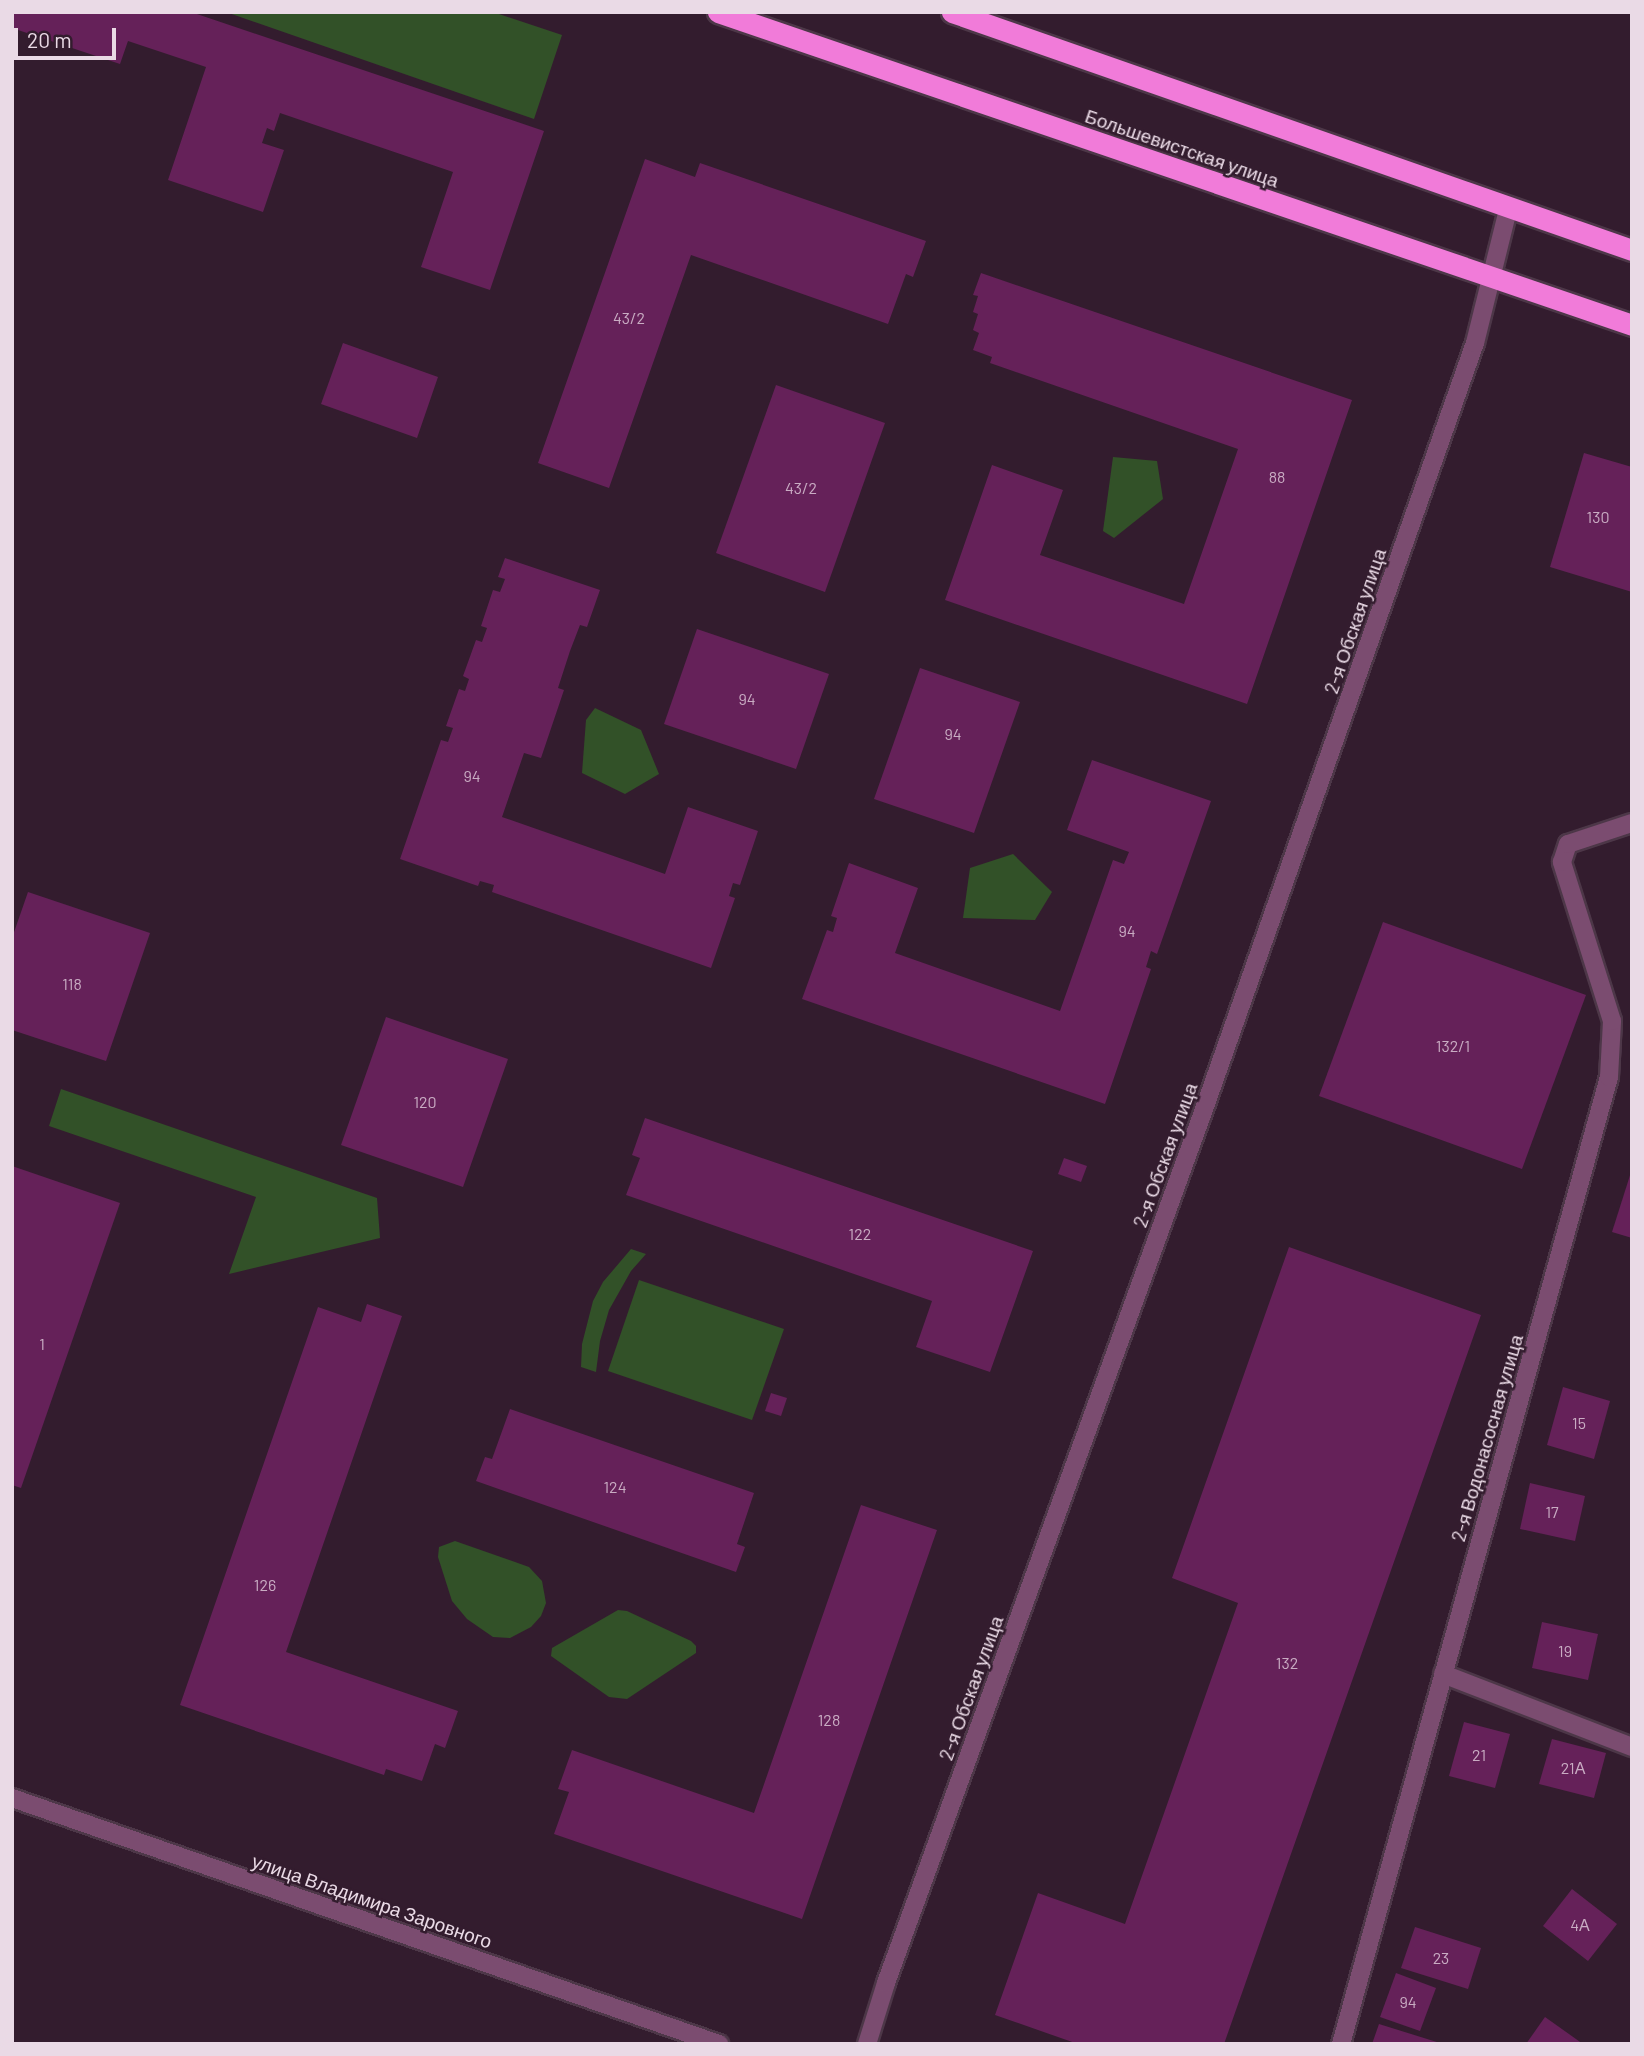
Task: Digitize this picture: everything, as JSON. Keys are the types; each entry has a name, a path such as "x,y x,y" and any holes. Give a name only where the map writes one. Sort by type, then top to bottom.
{"highway":[{"name":"Большевистская улица","path":"718,12 1632,325"},
{"path":"952,12 1632,250"}],"street":[{"name":"2-я Обская улица","path":"867,2044 874,2015 1282,891 1475,343 1509,206"},
{"name":"2-я Водонасосная улица","path":"1340,2044 1609,1077 1612,1021 1562,862 1569,844 1632,823"},
{"path":"1443,1674 1632,1747"},
{"name":"улица Владимира Заровного","path":"12,1798 719,2044"}],"green space":[{"path":"226,12 493,12 562,35 534,119"},
{"path":"1113,457 1157,461 1163,499 1114,538 1103,531"},
{"path":"595,708 641,730 659,774 625,794 582,773 586,720"},
{"path":"1013,854 1052,892 1035,920 963,918 970,868"},
{"path":"61,1089 377,1198 380,1238 229,1274 256,1197 49,1126"},
{"path":"631,1249 646,1254 631,1271 609,1310 600,1341 596,1372 581,1367 582,1344 593,1301 603,1282"},
{"path":"639,1280 784,1329 752,1420 608,1371"},
{"path":"455,1541 529,1567 542,1581 546,1603 541,1616 531,1627 510,1638 493,1637 467,1619 452,1601 438,1557 439,1547"},
{"path":"618,1610 627,1611 691,1641 696,1646 696,1653 627,1699 609,1697 551,1656 552,1648"}],"building":[{"path":"12,12 191,12 544,131 490,290 421,267 453,172 280,113 274,131 267,128 262,143 284,150 263,212 168,180 206,67 128,41 120,64 12,28"},
{"path":"645,159 695,177 700,163 926,241 913,277 906,274 888,324 691,255 609,488 538,463"},
{"path":"981,273 1352,400 1247,704 945,600 992,465 1063,490 1040,555 1184,604 1238,449 990,363 992,357 973,350 979,333 973,330 978,314 973,312 978,296 973,295"},
{"path":"343,343 438,377 417,438 321,404"},
{"path":"776,385 885,423 825,592 716,553"},
{"path":"1584,453 1632,467 1632,592 1550,567"},
{"path":"505,558 600,590 587,627 580,625 570,651 558,688 564,690 541,758 524,753 502,817 665,874 688,807 758,831 740,885 733,883 729,896 735,898 711,968 492,892 494,885 480,881 478,886 400,859 441,740 448,742 453,728 446,726 459,689 465,691 469,679 463,676 476,640 482,642 487,628 481,626 493,590 500,592 505,579 498,577"},
{"path":"697,629 829,674 796,769 664,724"},
{"path":"920,668 1020,702 974,833 874,799"},
{"path":"1092,760 1211,801 1157,954 1151,951 1146,967 1151,969 1105,1104 802,999 827,930 833,932 837,918 831,916 849,863 918,888 895,953 1060,1011 1113,860 1124,864 1129,852 1067,830"},
{"path":"28,892 150,933 106,1061 12,1030 12,938"},
{"path":"1383,922 1586,995 1522,1169 1319,1096"},
{"path":"386,1017 508,1059 463,1187 341,1145"},
{"path":"645,1118 1033,1251 990,1372 916,1347 932,1301 626,1195 640,1158 632,1155"},
{"path":"1064,1158 1087,1166 1081,1182 1058,1174"},
{"path":"12,1166 120,1203 21,1488 12,1485"},
{"path":"1632,1169 1632,1238 1612,1232"},
{"path":"1289,1247 1481,1315 1224,2044 1078,2044 995,2015 1038,1893 1125,1924 1238,1603 1172,1578"},
{"path":"367,1304 402,1316 286,1652 458,1711 445,1748 435,1744 422,1781 386,1769 384,1775 180,1705 318,1307 361,1322"},
{"path":"1563,1387 1610,1401 1594,1459 1547,1445"},
{"path":"771,1393 787,1398 781,1416 765,1411"},
{"path":"510,1409 754,1493 737,1544 745,1547 736,1572 476,1481 485,1457 492,1459"},
{"path":"1530,1483 1585,1496 1575,1541 1520,1529"},
{"path":"861,1505 937,1530 802,1919 554,1834 569,1792 558,1789 572,1750 754,1813"},
{"path":"1542,1622 1598,1634 1588,1680 1532,1668"},
{"path":"1464,1722 1510,1734 1495,1788 1449,1776"},
{"path":"1552,1739 1606,1753 1594,1798 1539,1784"},
{"path":"1572,1889 1617,1924 1588,1961 1543,1926"},
{"path":"1415,1927 1481,1948 1468,1989 1401,1968"},
{"path":"1396,1973 1436,1988 1420,2031 1380,2017"},
{"path":"1545,2017 1583,2044 1526,2044"},
{"path":"1379,2024 1440,2043 1440,2044 1372,2044"}]}
